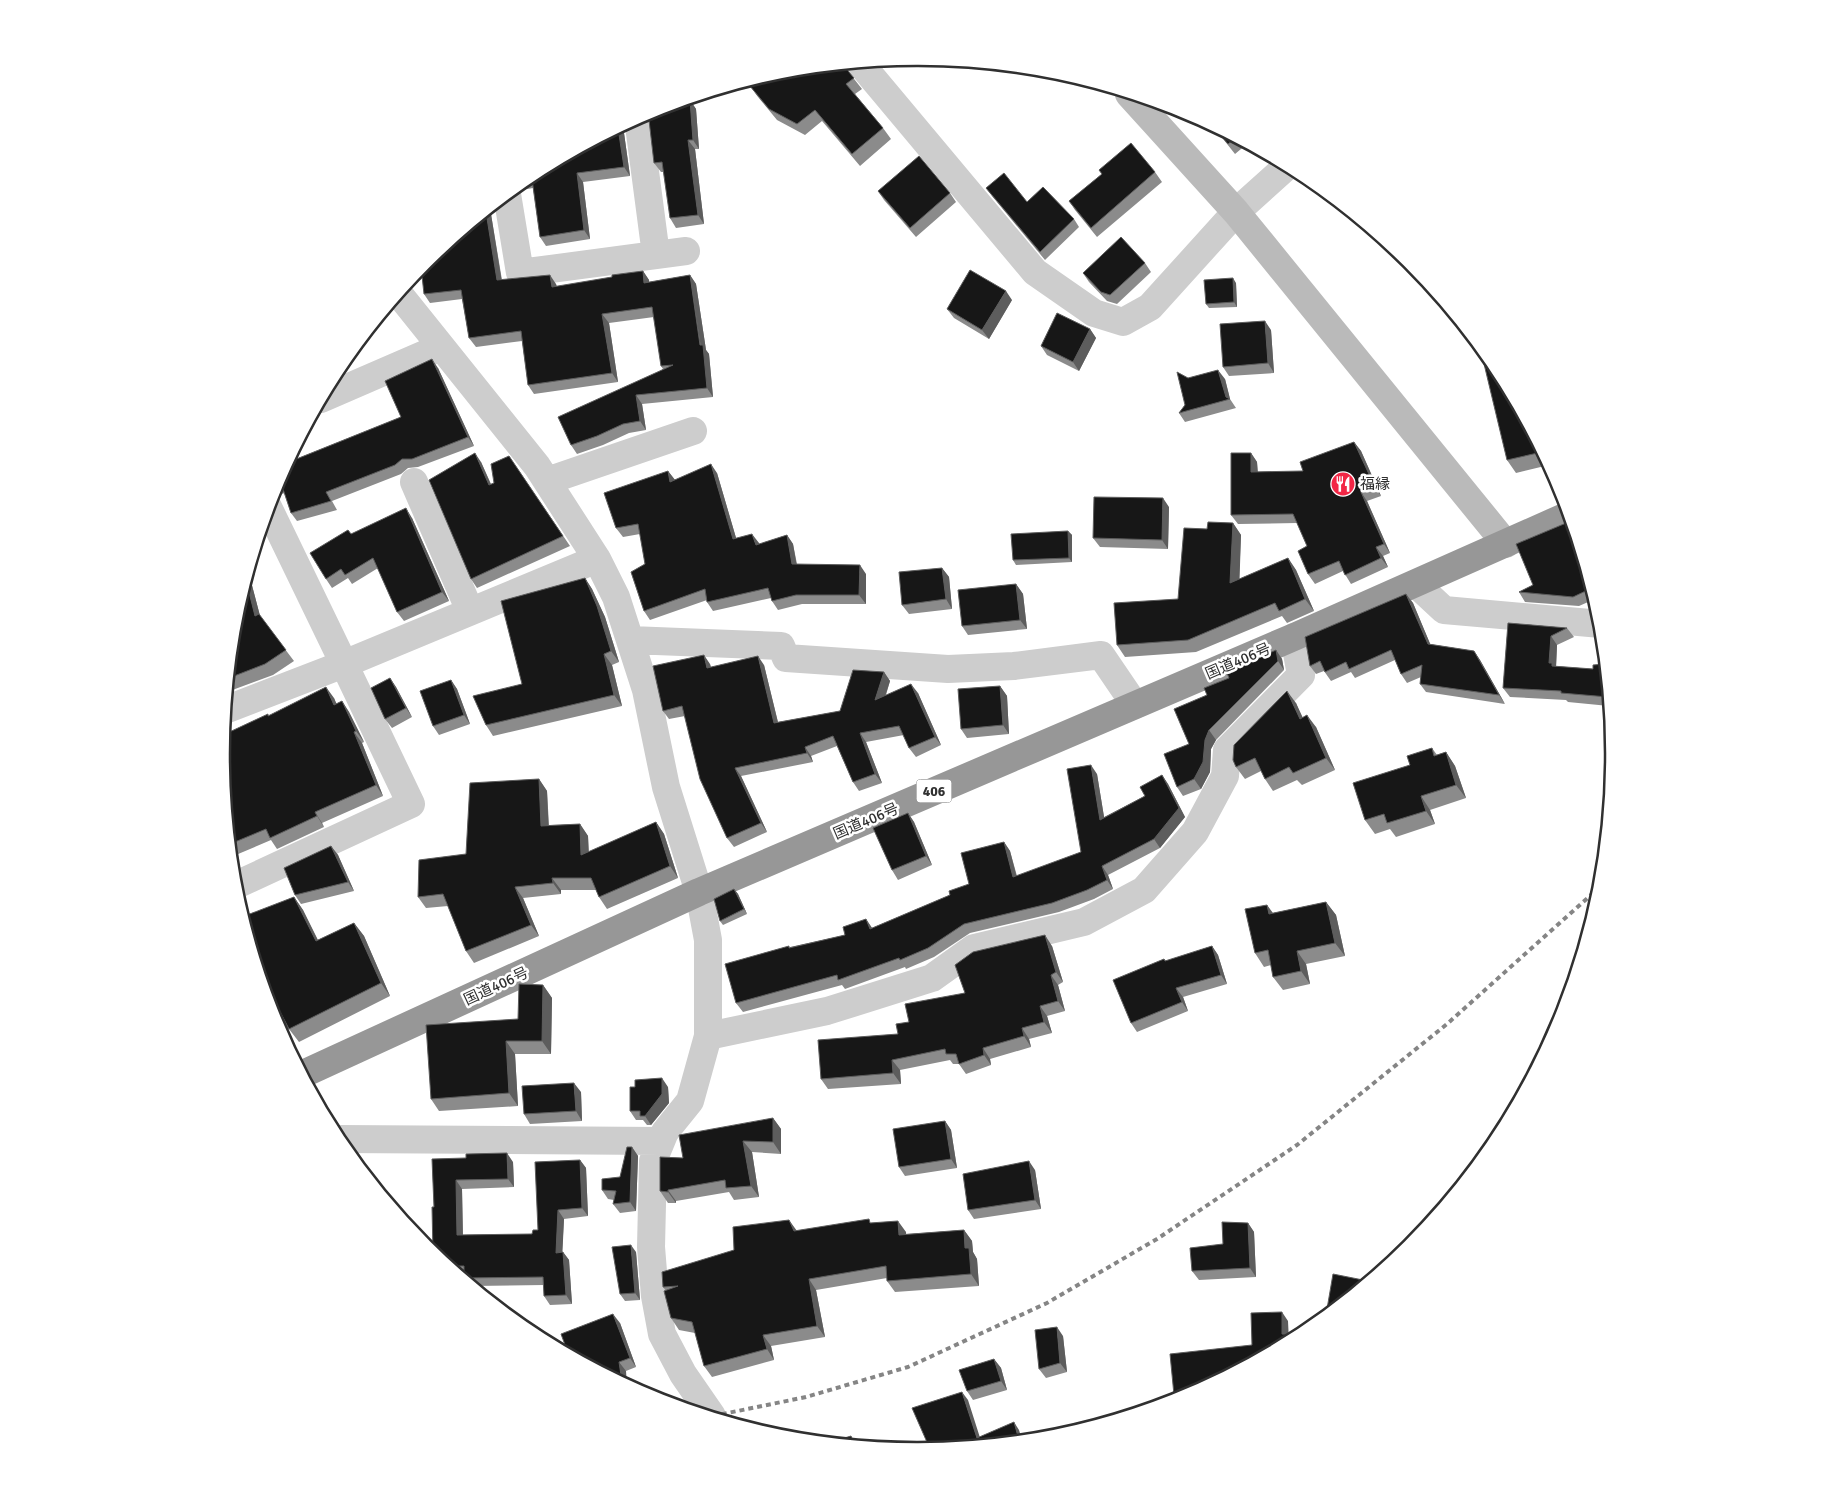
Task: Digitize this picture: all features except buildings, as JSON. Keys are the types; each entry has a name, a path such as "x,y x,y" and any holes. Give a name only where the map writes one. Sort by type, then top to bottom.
{"highway":[{"name":"国道406号","path":"308,1072 699,892 1416,584 1563,518"}],"street":[{"path":"865,69 1035,272 1094,314 1123,322 1150,307 1236,212 1282,171"},
{"path":"1136,102 1236,212 1506,544"},
{"path":"639,126 656,255"},
{"path":"508,201 520,273 686,251"},
{"path":"403,298 537,466 597,559 616,597 646,690 666,787 699,892 708,940 708,1036 690,1101 665,1132 653,1161 651,1246 655,1296 662,1334 683,1374 707,1408"},
{"path":"332,394 442,347"},
{"path":"547,481 692,430"},
{"path":"414,482 470,611"},
{"path":"242,882 411,804 272,516"},
{"path":"231,708 344,664 597,559"},
{"path":"1416,584 1444,610 1593,623"},
{"path":"708,1036 827,1011 932,978 974,948 1084,922 1144,890 1195,832 1225,776 1227,750 1301,675 1294,636"},
{"path":"630,640 781,646 786,658 948,669 1014,666 1101,655 1135,705"},
{"path":"348,1139 661,1141"}],"railway":[{"path":"725,1414 806,1397 908,1367 1047,1303 1157,1239 1297,1145 1447,1024 1590,896"}],"place":[{"name":"福縁","path":"1343,484"}]}
